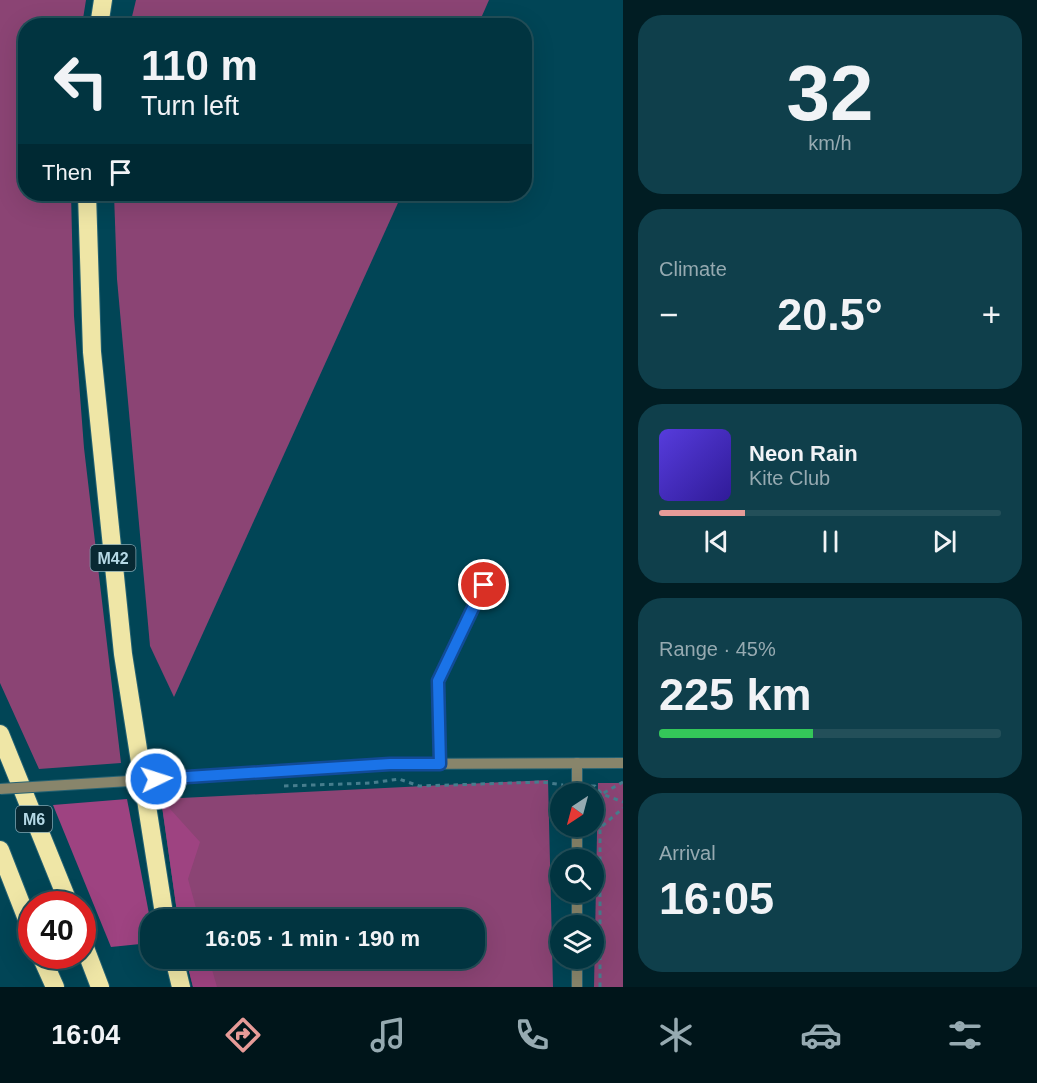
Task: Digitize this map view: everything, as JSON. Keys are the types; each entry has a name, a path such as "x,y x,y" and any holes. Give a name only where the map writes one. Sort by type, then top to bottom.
{"highway":[{"path":"100,18 103,0"},
{"name":"M42","path":"87,201 92,352 123,654 163,909"},
{"name":"M6","path":"0,734 64,891"},
{"name":"M6","path":"0,850 18,897"},
{"path":"42,969 47,987"},
{"path":"45,969 54,987"},
{"path":"93,969 100,987"},
{"path":"177,969 181,987"}],"street":[{"path":"440,764 438,681 484,585"},
{"path":"0,789 378,764 623,762"},
{"path":"576,763 577,783"},
{"path":"577,969 578,987"}],"path":[{"path":"279,786 371,783 399,779 419,786 550,783"},
{"path":"604,793 623,782"},
{"path":"604,795 623,802"},
{"path":"604,824 623,807"},
{"path":"600,837 600,987"}],"shaded area":[{"path":"0,0 86,0 83,18 18,18 18,201 71,201 74,316 84,448 121,763 39,769 0,683"},
{"path":"136,0 489,0 481,18 132,18"},
{"path":"114,201 399,201 174,697 150,646 117,279"},
{"path":"548,780 551,915 550,969 553,969 553,987 193,987 188,969 485,969 485,909 177,909 161,799"},
{"path":"604,783 623,783 623,987 594,987 594,969 604,969 604,915 595,915 596,903 604,903 604,849 597,849 597,837 604,837"},
{"path":"127,799 148,909 140,909 140,944 111,947 96,910 96,891 88,891 53,805"},
{"path":"161,799 200,842 188,879 196,909 177,909"},
{"path":"188,969 212,969 217,987 193,987"}],"route":[{"path":"156,779 390,764 440,764 438,681 484,585"}]}
